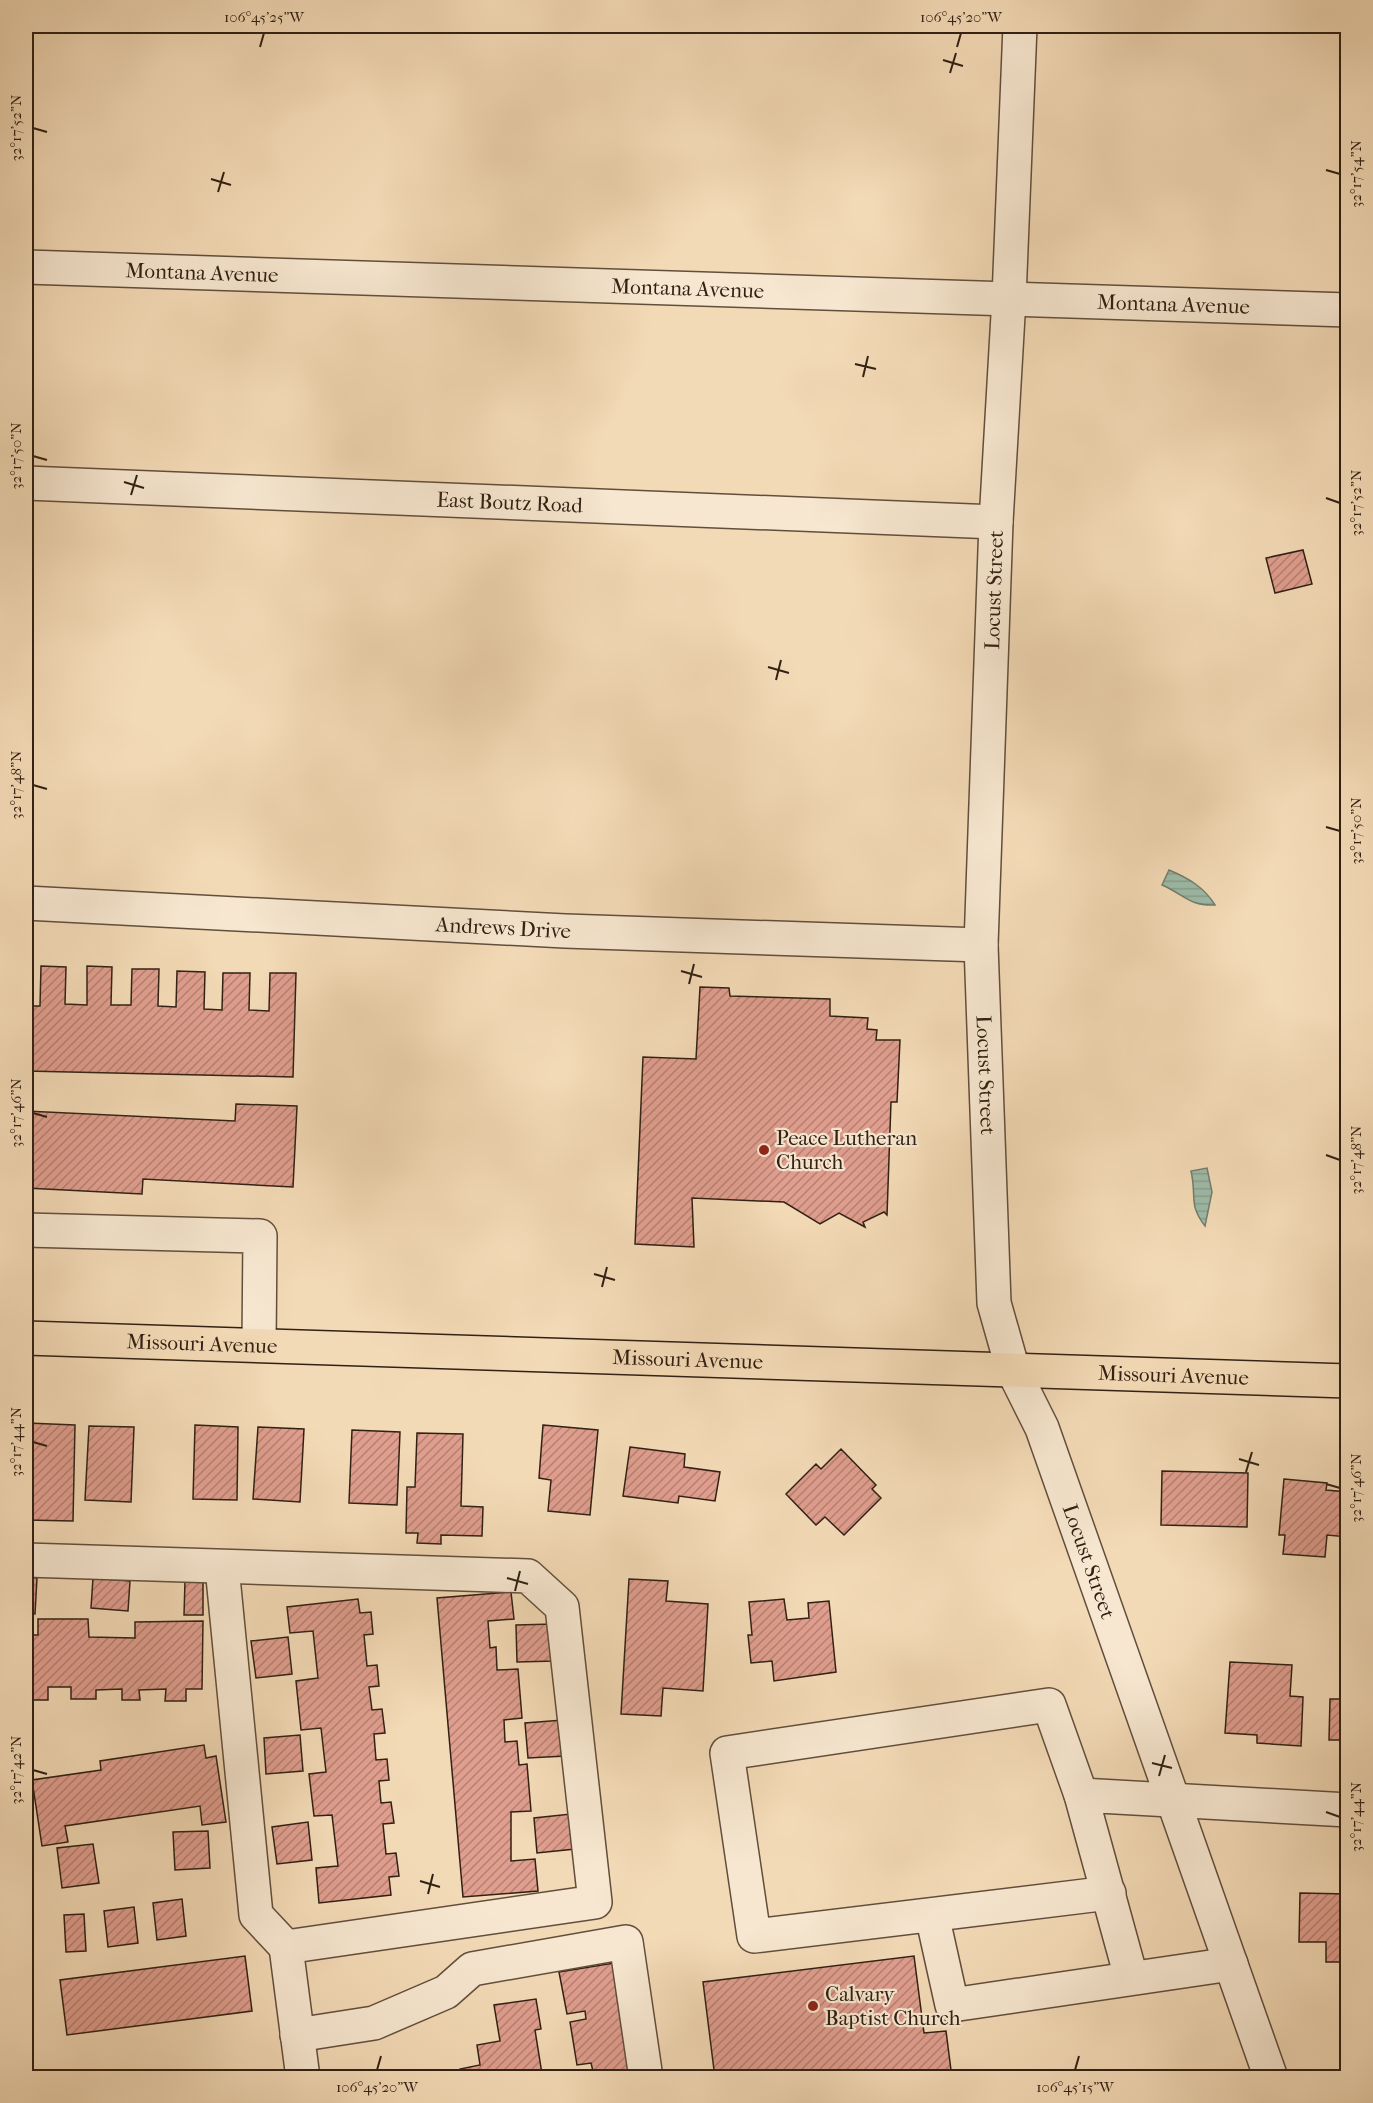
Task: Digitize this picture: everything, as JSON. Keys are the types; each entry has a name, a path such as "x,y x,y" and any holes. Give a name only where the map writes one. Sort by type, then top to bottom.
{"main road":[{"name":"Missouri Avenue","path":"26,1338 1347,1382"}],"street":[{"name":"Locust Street","path":"1020,26 1009,298 996,522 981,945 994,1303 1012,1370 1042,1428 1271,2078"},
{"name":"Montana Avenue","path":"26,267 1347,310"},
{"name":"East Boutz Road","path":"26,483 996,522"},
{"name":"Andrews Drive","path":"26,903 566,931 981,945"},
{"path":"26,1230 261,1236 259,1345"},
{"path":"26,1560 528,1576 562,1607 595,1902 286,1947"},
{"path":"222,1567 256,1915 286,1947 303,2078"},
{"path":"1109,1893 754,1936 727,1753 1049,1705 1081,1795 1109,1893 1131,1977"},
{"path":"1081,1795 1347,1810"},
{"path":"932,1915 952,2005 1231,1964"},
{"path":"297,2035 374,2023 446,1992 472,1969 626,1942 646,2078"}],"shaded area":[{"path":"1169,870 1195,884 1215,905 1193,902 1162,885"},
{"path":"1207,1168 1212,1192 1205,1226 1196,1212 1191,1171"}],"building":[{"path":"1303,550 1312,584 1275,593 1266,558"},
{"path":"41,966 66,967 65,1004 87,1005 87,966 112,967 111,1005 131,1005 132,969 159,969 158,1006 176,1007 177,971 205,972 204,1009 222,1010 223,973 250,973 249,1010 269,1011 270,973 296,973 293,1077 26,1071 26,1006 40,1006"},
{"name":"Peace Lutheran Church","path":"700,987 729,988 730,996 830,999 830,1016 868,1018 867,1029 877,1030 876,1040 900,1040 897,1102 891,1102 887,1215 884,1212 863,1222 865,1227 839,1213 820,1224 784,1202 692,1198 694,1247 635,1244 643,1057 696,1059"},
{"path":"236,1104 297,1106 293,1187 143,1179 142,1194 26,1188 26,1111 235,1121"},
{"path":"27,1423 75,1425 73,1521 26,1520"},
{"path":"195,1425 238,1427 237,1500 193,1499"},
{"path":"543,1425 598,1430 590,1515 548,1511 551,1480 539,1478"},
{"path":"89,1426 134,1427 131,1502 85,1500"},
{"path":"258,1427 304,1429 300,1502 253,1499"},
{"path":"352,1430 400,1432 397,1505 349,1503"},
{"path":"417,1433 463,1434 461,1506 483,1507 482,1536 441,1535 441,1544 417,1543 418,1533 406,1533 407,1487 415,1487"},
{"path":"630,1447 685,1454 684,1467 720,1472 715,1501 679,1496 678,1503 623,1496"},
{"path":"841,1449 876,1485 872,1489 881,1498 844,1535 825,1517 816,1525 786,1494 816,1464 821,1469"},
{"path":"1162,1471 1248,1473 1247,1527 1161,1525"},
{"path":"1284,1479 1327,1483 1326,1490 1348,1492 1348,1537 1327,1535 1325,1557 1283,1554 1285,1535 1279,1535"},
{"path":"26,1577 37,1578 35,1614 26,1613"},
{"path":"93,1578 130,1581 128,1611 91,1608"},
{"path":"629,1579 668,1581 666,1601 708,1604 703,1691 663,1688 661,1716 621,1714"},
{"path":"185,1581 203,1582 203,1615 184,1615"},
{"path":"511,1592 514,1619 488,1621 490,1648 496,1647 497,1670 518,1669 522,1718 504,1720 505,1742 517,1741 519,1765 527,1764 531,1811 511,1812 511,1861 535,1859 538,1891 463,1897 437,1598"},
{"path":"358,1599 360,1613 371,1612 373,1634 364,1635 367,1666 377,1665 379,1686 369,1687 372,1710 382,1709 385,1733 374,1734 376,1760 387,1759 389,1780 379,1781 381,1803 391,1802 394,1823 383,1824 386,1854 396,1853 399,1876 389,1877 391,1895 319,1903 316,1868 338,1866 332,1815 314,1816 309,1774 326,1772 321,1728 301,1730 296,1681 318,1678 313,1631 290,1633 287,1607"},
{"path":"784,1599 787,1620 809,1618 808,1603 829,1601 836,1672 774,1681 772,1661 751,1663 748,1635 752,1635 749,1602"},
{"path":"38,1619 88,1619 89,1637 135,1638 135,1622 203,1621 202,1689 186,1689 186,1701 165,1701 166,1689 139,1690 140,1700 122,1700 122,1689 96,1690 96,1699 71,1699 71,1687 48,1687 48,1700 27,1700 26,1635 38,1635"},
{"path":"554,1624 555,1661 517,1662 516,1625"},
{"path":"288,1637 292,1674 256,1678 251,1641"},
{"path":"1230,1662 1292,1665 1290,1696 1303,1697 1301,1746 1257,1743 1257,1735 1225,1733"},
{"path":"1330,1699 1348,1699 1348,1740 1329,1740"},
{"path":"563,1720 565,1756 528,1758 525,1723"},
{"path":"300,1735 303,1771 266,1774 264,1738"},
{"path":"204,1745 206,1758 216,1756 226,1822 202,1825 200,1806 65,1826 68,1842 42,1846 32,1780 101,1770 100,1761"},
{"path":"571,1814 575,1849 537,1853 534,1818"},
{"path":"308,1822 312,1860 277,1864 272,1827"},
{"path":"208,1831 210,1868 175,1870 173,1832"},
{"path":"93,1844 99,1883 62,1888 57,1848"},
{"path":"1300,1893 1348,1894 1348,1962 1326,1962 1326,1942 1299,1942"},
{"path":"182,1899 186,1936 157,1940 153,1903"},
{"path":"134,1907 138,1943 108,1947 104,1911"},
{"path":"84,1914 86,1951 66,1952 64,1915"},
{"path":"245,1956 252,2011 67,2035 60,1980"},
{"name":"Calvary Baptist Church","path":"914,1956 924,2033 946,2031 952,2078 715,2078 703,1982"},
{"path":"614,1963 634,2078 583,2078 594,2075 591,2063 577,2065 570,2022 586,2019 585,2011 567,2014 559,1972"},
{"path":"536,1999 541,2029 535,2030 542,2074 527,2078 461,2078 460,2069 480,2065 477,2045 500,2041 494,2005"}],"place":[{"name":"Peace Lutheran Church","path":"764,1150"},
{"name":"Calvary Baptist Church","path":"813,2006"}]}
